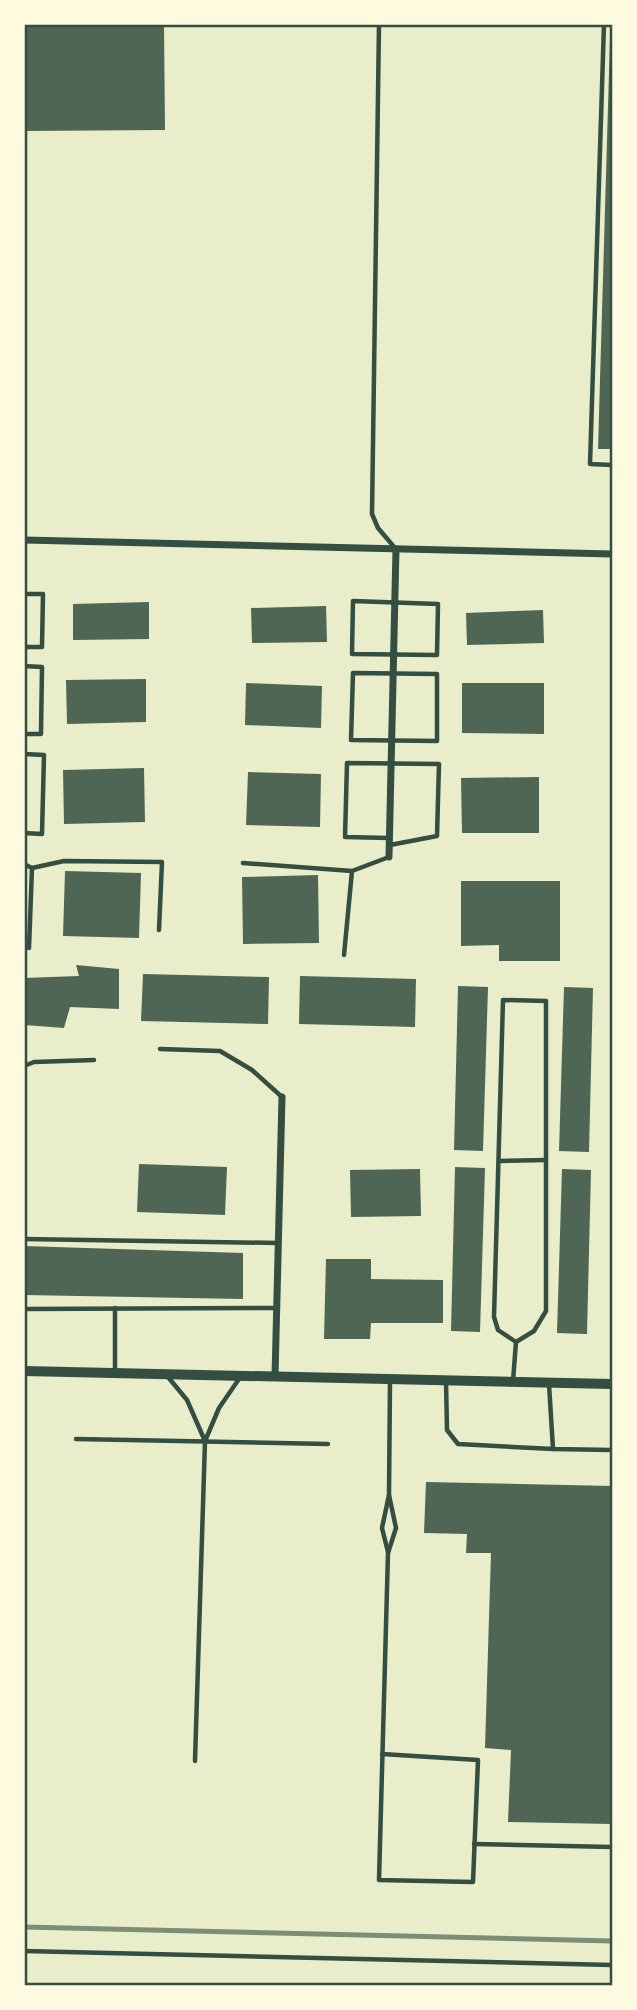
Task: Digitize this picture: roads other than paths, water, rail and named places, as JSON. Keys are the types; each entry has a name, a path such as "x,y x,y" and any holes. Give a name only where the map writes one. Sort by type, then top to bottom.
{"street":[{"path":"24,540 612,554"},
{"path":"389,857 396,549"},
{"path":"275,1376 282,1097"},
{"path":"24,1371 612,1384"}],"lane":[{"path":"379,24 372,514 378,528 396,549"},
{"path":"604,24 590,464 612,465"},
{"path":"24,594 43,594 42,647 24,647"},
{"path":"353,601 394,602 439,604 437,654 352,654 353,601"},
{"path":"24,666 43,667 41,734 24,734"},
{"path":"353,673 393,673 437,674 437,741 351,740 353,673"},
{"path":"24,754 44,755 42,834 24,833"},
{"path":"347,763 391,764 439,764 436,836 389,841 345,837 347,763"},
{"path":"243,863 352,872 389,857"},
{"path":"24,864 32,868 64,861 162,862 159,930"},
{"path":"29,948 32,868"},
{"path":"344,955 352,872"},
{"path":"503,1000 546,1001 546,1311 534,1331 516,1342 498,1330 494,1317 503,1000"},
{"path":"160,1049 220,1051 252,1070 282,1097"},
{"path":"24,1066 34,1062 94,1060"},
{"path":"499,1161 546,1160"},
{"path":"24,1239 278,1242"},
{"path":"115,1308 115,1373"},
{"path":"24,1309 277,1308"},
{"path":"513,1382 516,1342"},
{"path":"165,1374 187,1400 205,1441"},
{"path":"195,1761 205,1441 219,1408 241,1376"},
{"path":"382,1754 478,1760 473,1882 379,1881 382,1754 388,1553 382,1528 388,1495 390,1379"},
{"path":"446,1380 447,1430 458,1444 553,1450 612,1450"},
{"path":"549,1383 553,1450"},
{"path":"76,1439 328,1444"},
{"path":"388,1495 396,1528 388,1553"},
{"path":"474,1844 612,1847"},
{"path":"24,1951 612,1965"}],"railway":[{"path":"24,1927 612,1941"}]}
